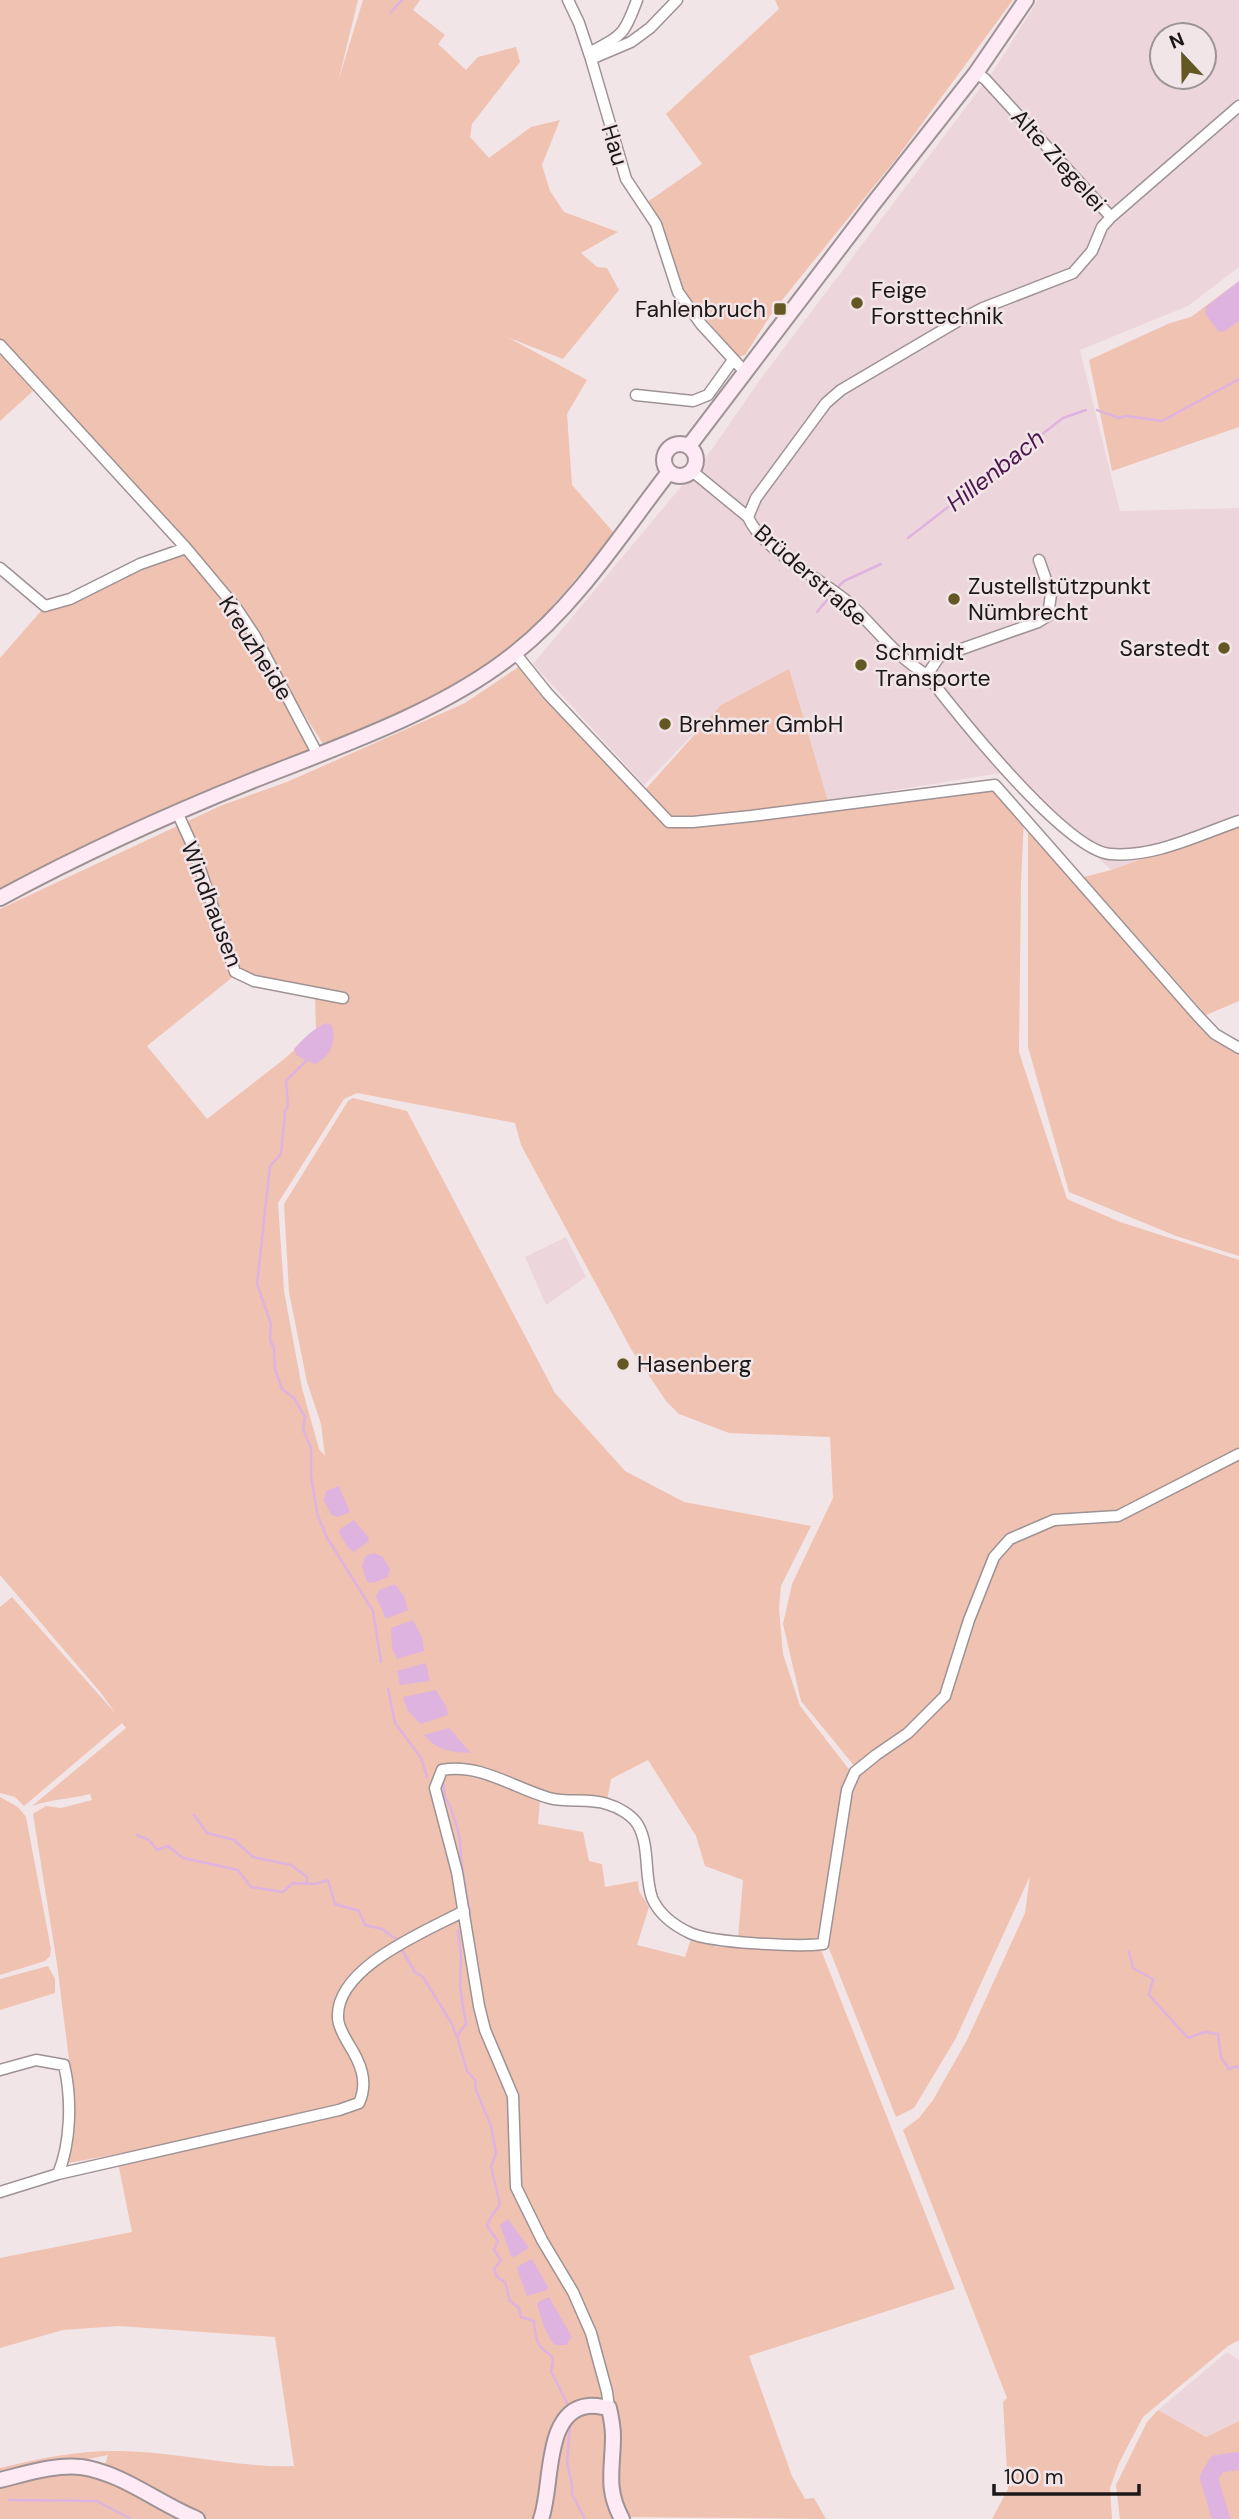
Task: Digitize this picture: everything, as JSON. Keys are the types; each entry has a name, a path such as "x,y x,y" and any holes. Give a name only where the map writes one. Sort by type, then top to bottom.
{"main road":[{"path":"689,446 976,73 1026,0"},
{"path":"675,444 689,446 696,457 692,471 683,476 669,472 663,461 666,450 675,444"},
{"path":"0,898 57,867 177,811 318,755 454,695 515,653 553,619 669,472"},
{"path":"541,2519 556,2435 564,2418 589,2405 609,2408 613,2437 610,2457 612,2497 622,2519"},
{"path":"0,2480 58,2468 81,2467 107,2474 197,2519"}],"street":[{"name":"Hau","path":"568,0 590,56 626,179 656,224 678,292 701,324 733,360"},
{"path":"590,56 619,36 628,24 637,0"},
{"path":"590,56 631,42 650,28 677,0"},
{"name":"Alte Ziegelei","path":"976,73 985,79 1111,217 1239,106"},
{"name":"Brüderstraße","path":"1111,217 1102,227 1092,251 1073,273 971,314 841,390 827,403 756,498 748,517 753,529 768,543 849,604 908,664 928,675 962,721 1013,778 1071,835 1106,854 1141,855 1239,821"},
{"name":"Kreuzheide","path":"0,345 186,548 237,608 255,636 318,755"},
{"path":"636,395 694,401 708,394 733,360 745,372"},
{"path":"692,471 748,517"},
{"path":"0,568 45,606 70,598 140,564 186,548"},
{"path":"928,675 939,657 1048,616 1051,594 1039,560"},
{"path":"515,653 548,694 669,822 728,818 995,785 1215,1034 1239,1048"},
{"name":"Windhausen","path":"177,811 192,845 235,972 254,981 343,998"},
{"path":"609,2408 591,2333 573,2292 542,2240 516,2187 513,2096 485,2030 479,2006 457,1872 435,1788 442,1770 470,1770 551,1798 607,1804 626,1813 638,1825 644,1844 648,1884 654,1901 663,1915 692,1934 728,1941 823,1944 848,1790 855,1772 908,1733 945,1696 969,1620 994,1557 1010,1539 1054,1520 1118,1516 1239,1454"},
{"path":"0,2192 58,2174 340,2110 359,2103 364,2091 361,2067 338,2018 347,1988 359,1972 380,1957 464,1911"},
{"path":"0,2070 36,2060 64,2065 69,2092 68,2115 63,2161 58,2174"}],"shaded area":[{"path":"0,0 358,0 338,82 363,0 420,0 413,10 445,35 438,44 466,70 478,57 516,47 520,62 472,124 470,137 489,158 531,127 560,120 542,165 550,191 564,212 618,232 581,253 597,267 607,268 619,290 563,359 507,337 587,380 567,414 572,485 614,533 549,610 505,651 463,680 440,692 323,744 237,608 0,343"},
{"path":"775,0 1013,0 896,159 774,310 745,355 738,357 682,290 661,222 646,203 702,164 666,114 779,9"},
{"path":"1038,0 1239,0 1239,267 1188,306 1080,350 1120,511 1239,508 1239,824 1111,870 1007,772 828,801 788,670 721,706 644,785 533,664 710,452 759,381 994,70"},
{"path":"1239,281 1239,427 1112,471 1089,360 1170,323 1191,317"},
{"path":"1239,281 1239,321 1219,332 1205,314 1206,307"},
{"path":"0,352 33,391 0,421"},
{"path":"184,554 235,614 311,751 0,891 0,658 41,611 76,603 145,568"},
{"path":"520,666 644,791 721,705 789,669 828,801 778,810 995,785 1024,819 1019,1052 1067,1199 1120,1222 1239,1260 1239,2340 1228,2346 1143,2417 1119,2463 1110,2488 1112,2519 992,2519 1008,2489 1003,2402 1007,2398 903,2130 919,2118 933,2100 967,2040 1025,1913 1030,1876 956,2038 914,2108 896,2117 828,1946 852,1795 861,1774 801,1701 783,1624 792,1584 833,1498 830,1437 729,1433 679,1414 666,1401 631,1349 521,1145 515,1123 357,1093 344,1099 278,1203 284,1291 302,1388 319,1449 325,1456 321,1424 307,1382 289,1292 284,1204 348,1101 353,1098 407,1111 555,1393 625,1471 684,1502 811,1526 781,1586 779,1609 783,1654 800,1706 851,1772 819,1941 738,1938 743,1880 705,1866 696,1836 648,1760 611,1779 607,1801 551,1796 498,1775 456,1773 498,1784 540,1800 538,1824 583,1832 589,1861 602,1864 605,1887 638,1881 639,1891 649,1907 637,1945 685,1957 691,1939 717,1947 821,1950 955,2289 749,2356 792,2476 805,2499 814,2498 826,2519 0,2519 0,2486 64,2473 101,2477 108,2455 0,2477 0,2468 45,2458 76,2453 122,2451 251,2465 294,2466 275,2337 119,2326 63,2330 0,2348 0,2258 132,2232 118,2163 308,2117 278,2118 201,2139 68,2163 73,2092 57,1964 33,1814 46,1806 61,1808 92,1800 90,1794 32,1806 126,1728 122,1723 24,1806 15,1797 0,1793 0,1607 12,1597 116,1714 0,1575 0,909 220,806 287,782 465,703","holes":["239,972 315,997 316,1031 207,1119 147,1046"]},
{"path":"1239,824 1239,1001 1206,1015 1084,877 1111,870"},
{"path":"1028,831 1215,1038 1239,1052 1239,1256 1176,1236 1069,1192 1028,1047"},
{"path":"328,1023 332,1026 334,1037 325,1058 315,1064 297,1056 294,1049 305,1037"},
{"path":"566,1237 586,1277 546,1305 525,1257"},
{"path":"339,1486 350,1512 338,1517 331,1515 324,1500 326,1491"},
{"path":"354,1520 369,1538 368,1542 354,1552 339,1533 340,1529"},
{"path":"374,1553 383,1557 390,1569 388,1577 373,1583 367,1582 362,1567 365,1556"},
{"path":"395,1584 404,1596 408,1610 386,1619 376,1597 379,1590"},
{"path":"413,1620 422,1637 424,1651 397,1659 392,1648 391,1628"},
{"path":"426,1663 430,1681 400,1685 397,1671"},
{"path":"436,1690 447,1708 448,1715 420,1724 407,1710 403,1697"},
{"path":"449,1728 471,1753 445,1750 424,1735"},
{"path":"0,1797 18,1807 26,1817 51,1949 50,1956 45,1961 0,1975"},
{"path":"48,1966 55,1979 55,1993 0,2010 0,1979"},
{"path":"508,2219 529,2248 514,2257 511,2256 500,2225"},
{"path":"532,2259 548,2287 547,2290 527,2296 517,2269"},
{"path":"549,2297 572,2337 566,2345 555,2345 544,2326 537,2305"},
{"path":"1227,2352 1239,2360 1239,2421 1206,2437 1158,2410"},
{"path":"1158,2410 1206,2437 1239,2421 1239,2519 1120,2519 1116,2485 1147,2422"}],"waterway":[{"path":"391,12 402,0"},
{"name":"Hillenbach","path":"1097,410 1119,418 1126,416 1162,421 1239,379"},
{"name":"Hillenbach","path":"908,538 1063,418 1086,410"},
{"name":"Hillenbach","path":"839,586 844,581 881,564"},
{"name":"Hillenbach","path":"817,612 827,600"},
{"path":"306,1061 286,1081 288,1105 281,1154 270,1166 257,1284 271,1324 270,1339 274,1349 275,1369 282,1389 294,1398 305,1417 303,1429 311,1448 311,1476 317,1513 326,1536 373,1611 381,1662"},
{"path":"388,1689 395,1723 421,1758 427,1777"},
{"path":"443,1779 445,1797 460,1838 470,1915"},
{"path":"194,1815 207,1833 234,1840 253,1857 291,1865 307,1877 307,1883"},
{"path":"137,1835 149,1840 157,1850 168,1846 183,1858 238,1870 251,1887 283,1892 293,1883 315,1884 328,1880 335,1904 359,1911 365,1925 382,1929 396,1939"},
{"path":"458,1931 461,1955 460,1987 466,2024 457,2036 467,2071 475,2080 476,2090 491,2126 496,2153 491,2167 500,2204 487,2226 498,2241 494,2250 501,2260 494,2269 497,2277 505,2282 510,2301 519,2308 521,2317 534,2321 537,2341 552,2358 551,2371 568,2405"},
{"path":"402,1950 415,1972 423,1977 456,2035"},
{"path":"1129,1952 1133,1968 1153,1979 1149,1995 1188,2038 1205,2032 1218,2034 1221,2057 1229,2069 1237,2066 1239,2069"},
{"path":"570,2427 567,2461 572,2494 585,2519"},
{"path":"1221,2519 1209,2478 1217,2464 1239,2461"},
{"path":"9,2500 97,2501 131,2519"}],"place":[{"name":"Feige Forsttechnik","path":"857,303"},
{"name":"Fahlenbruch","path":"780,309"},
{"name":"Zustellstützpunkt Nümbrecht","path":"954,599"},
{"name":"Sarstedt","path":"1224,648"},
{"name":"Schmidt Transporte","path":"861,665"},
{"name":"Brehmer GmbH","path":"665,724"},
{"name":"Hasenberg","path":"623,1364"}]}
